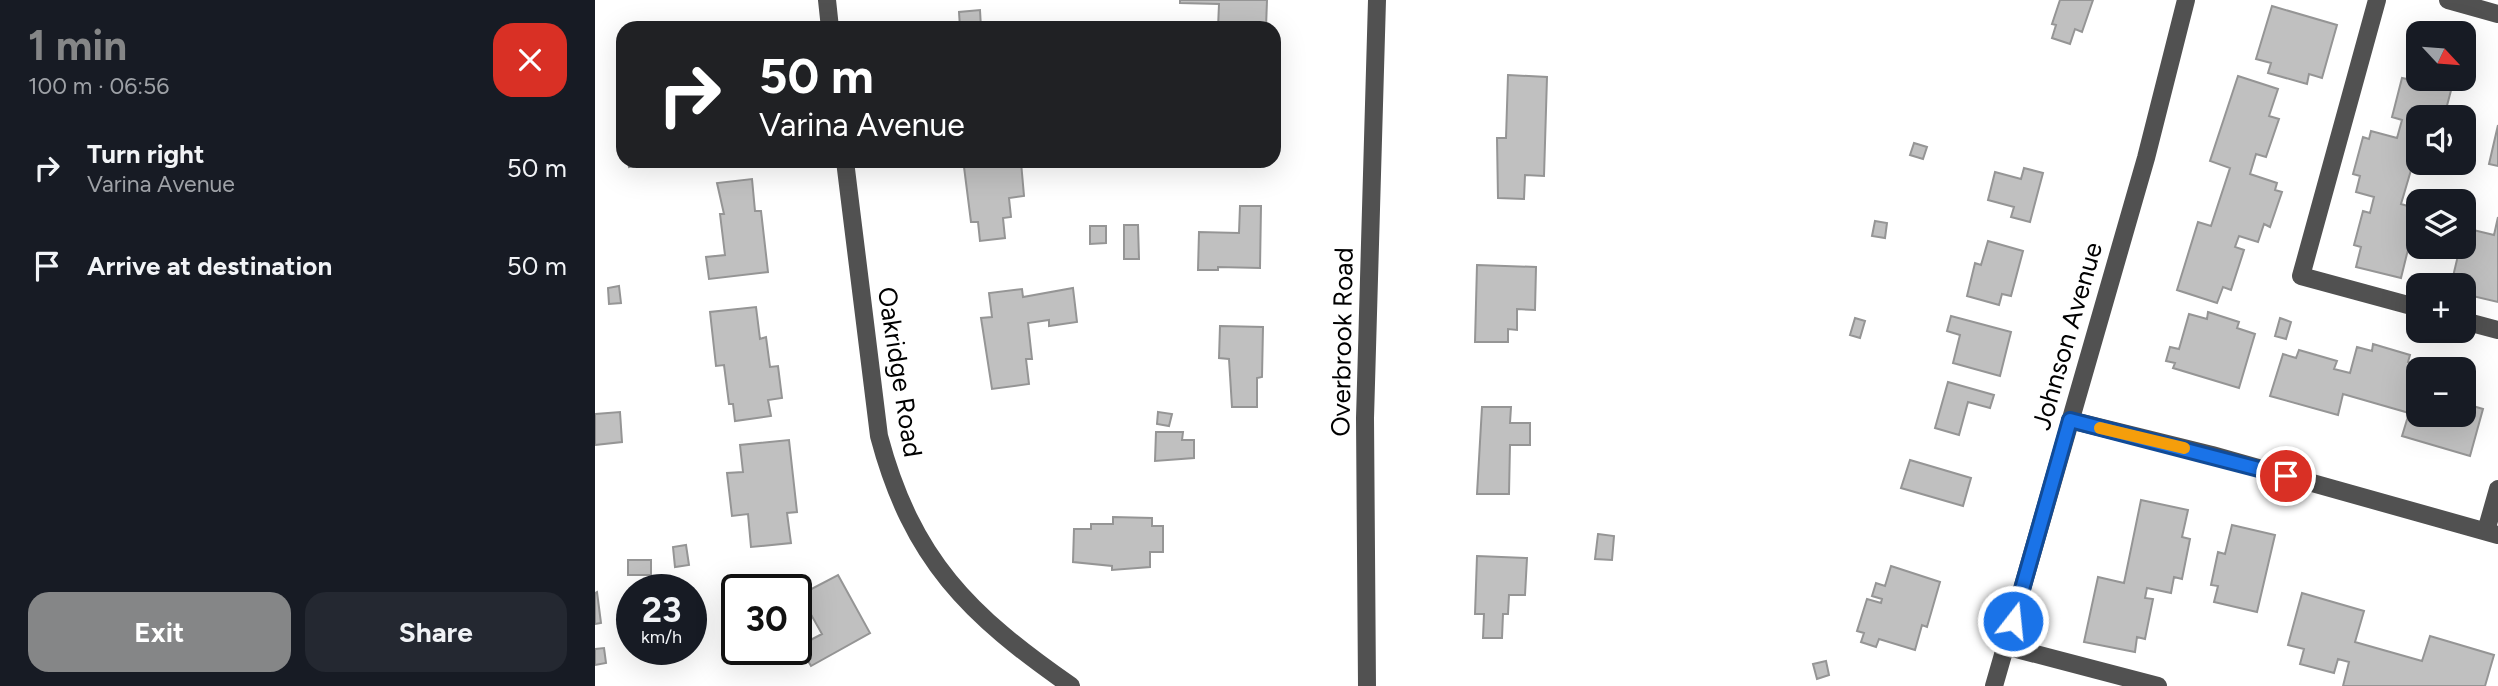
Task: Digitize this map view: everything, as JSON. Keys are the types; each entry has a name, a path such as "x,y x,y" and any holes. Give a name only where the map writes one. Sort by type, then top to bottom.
{"street":[{"path":"827,0 829,21"},
{"name":"Overbrook Road","path":"1367,686 1366,418 1377,0"},
{"name":"Johnson Avenue","path":"1994,686 2146,158 2186,0"},
{"path":"2377,0 2301,276 2406,305"},
{"path":"2448,0 2498,14"},
{"name":"Oakridge Road","path":"846,168 879,436 890,474 912,528 938,569 969,607 1012,645 1071,686"},
{"path":"2476,324 2498,330"},
{"path":"2070,420 2212,455 2492,533 2498,489"},
{"path":"2005,646 2158,686"}],"building":[{"path":"1180,0 1267,0 1266,21 1218,21 1219,4 1180,3"},
{"path":"2060,0 2093,0 2082,32 2075,29 2070,44 2052,38 2056,25 2052,24"},
{"path":"2272,6 2337,25 2322,78 2309,74 2307,84 2268,73 2271,63 2256,59"},
{"path":"980,10 981,21 960,21 959,12"},
{"path":"1508,75 1547,77 1544,176 1525,175 1524,199 1498,198 1497,138 1506,138"},
{"path":"2238,76 2278,89 2269,116 2279,119 2266,157 2256,154 2250,174 2277,183 2275,190 2282,192 2270,227 2264,224 2258,242 2239,236 2235,247 2244,250 2231,290 2223,287 2217,303 2177,290 2198,222 2211,226 2230,168 2210,161"},
{"path":"2402,78 2406,79 2406,91 2451,91 2447,105 2406,105 2406,175 2410,175 2401,204 2406,205 2406,258 2401,278 2356,267 2361,247 2354,245 2363,211 2370,213 2374,197 2356,192 2360,176 2353,174 2363,137 2369,139 2371,131 2397,138 2402,120 2392,117"},
{"path":"2498,125 2498,166 2489,164"},
{"path":"1914,143 1927,147 1923,159 1910,155"},
{"path":"964,168 1022,168 1024,196 1009,198 1011,217 1003,218 1005,238 980,241 978,222 971,222"},
{"path":"2024,168 2043,173 2030,222 2011,217 2014,207 1988,200 1995,172 2021,179"},
{"path":"752,179 755,211 761,211 768,272 709,279 706,257 725,255 720,214 724,214 717,183"},
{"path":"1240,206 1261,206 1260,268 1218,267 1218,270 1198,270 1199,232 1239,233"},
{"path":"2498,217 2498,302 2476,297 2476,273 2454,273 2457,259 2476,259 2476,231 2494,235"},
{"path":"1875,221 1887,223 1885,238 1872,236"},
{"path":"1124,225 1138,225 1139,259 1124,259"},
{"path":"1090,226 1106,226 1106,243 1090,244"},
{"path":"1988,241 2023,251 2011,296 2002,294 1999,305 1967,296 1975,263 1981,265"},
{"path":"1477,265 1536,267 1535,310 1517,309 1517,330 1508,329 1508,342 1475,342"},
{"path":"619,286 621,303 609,304 608,288"},
{"path":"1073,288 1077,322 1049,326 1049,320 1028,323 1032,359 1026,359 1029,384 992,389 981,318 992,317 989,293 1022,289 1023,297"},
{"path":"756,307 760,339 766,337 770,367 778,366 782,398 768,400 771,416 735,421 733,404 729,404 724,365 716,366 710,312"},
{"path":"2208,312 2239,322 2237,328 2255,334 2239,388 2173,368 2175,363 2166,361 2170,347 2179,349 2189,314 2207,319"},
{"path":"1951,316 2011,332 2000,376 1953,363 1960,335 1947,331"},
{"path":"1855,318 1865,321 1860,338 1850,335"},
{"path":"2280,318 2291,322 2286,339 2275,336"},
{"path":"1220,326 1263,327 1262,377 1257,378 1257,407 1232,407 1229,359 1219,358"},
{"path":"2373,344 2410,355 2406,357 2406,412 2343,394 2338,415 2270,396 2283,354 2296,358 2299,350 2337,361 2334,369 2350,373 2357,347 2372,351"},
{"path":"1948,382 1994,395 1990,408 1968,402 1959,435 1935,428"},
{"path":"1482,407 1511,407 1510,423 1530,423 1530,445 1510,445 1509,494 1477,494"},
{"path":"2476,407 2483,409 2470,456 2402,436 2406,423 2406,427 2476,427"},
{"path":"620,412 622,442 595,445 595,414"},
{"path":"1158,412 1172,414 1169,426 1157,424"},
{"path":"1156,432 1183,432 1182,440 1194,440 1194,458 1155,461"},
{"path":"789,440 797,512 787,513 791,543 751,547 748,514 732,516 727,473 743,472 740,445"},
{"path":"1910,460 1971,478 1963,506 1901,488"},
{"path":"2141,500 2188,510 2182,537 2190,539 2182,579 2174,577 2171,593 2147,588 2145,598 2153,599 2145,639 2137,637 2135,652 2084,642 2098,577 2124,583"},
{"path":"1113,517 1152,518 1152,526 1163,526 1163,552 1150,552 1150,567 1112,570 1112,566 1073,562 1074,529 1091,529 1091,524 1113,524"},
{"path":"2232,525 2275,535 2257,612 2214,602 2218,586 2211,585 2218,552 2225,554"},
{"path":"1598,534 1614,536 1612,560 1595,559"},
{"path":"686,545 689,565 675,567 673,547"},
{"path":"1477,556 1527,558 1525,595 1509,595 1508,614 1503,614 1502,638 1483,638 1484,614 1475,614"},
{"path":"628,560 651,560 651,574 628,574"},
{"path":"1891,566 1940,582 1927,627 1922,625 1915,650 1879,639 1876,647 1861,642 1864,633 1857,631 1867,599 1881,603 1882,599 1872,596 1876,583 1885,586"},
{"path":"838,575 870,633 811,666 812,639 822,634 812,616 812,589"},
{"path":"597,592 601,623 595,624 595,593"},
{"path":"2302,593 2364,611 2355,642 2422,661 2430,636 2494,655 2485,686 2343,686 2349,662 2338,659 2334,673 2300,664 2304,649 2288,645"},
{"path":"604,648 606,663 595,665 595,649"},
{"path":"1826,661 1829,675 1817,679 1813,664"}],"slow traffic":[{"path":"2100,428 2184,448"}],"route":[{"path":"2013,621 2070,420 2286,476"}]}
